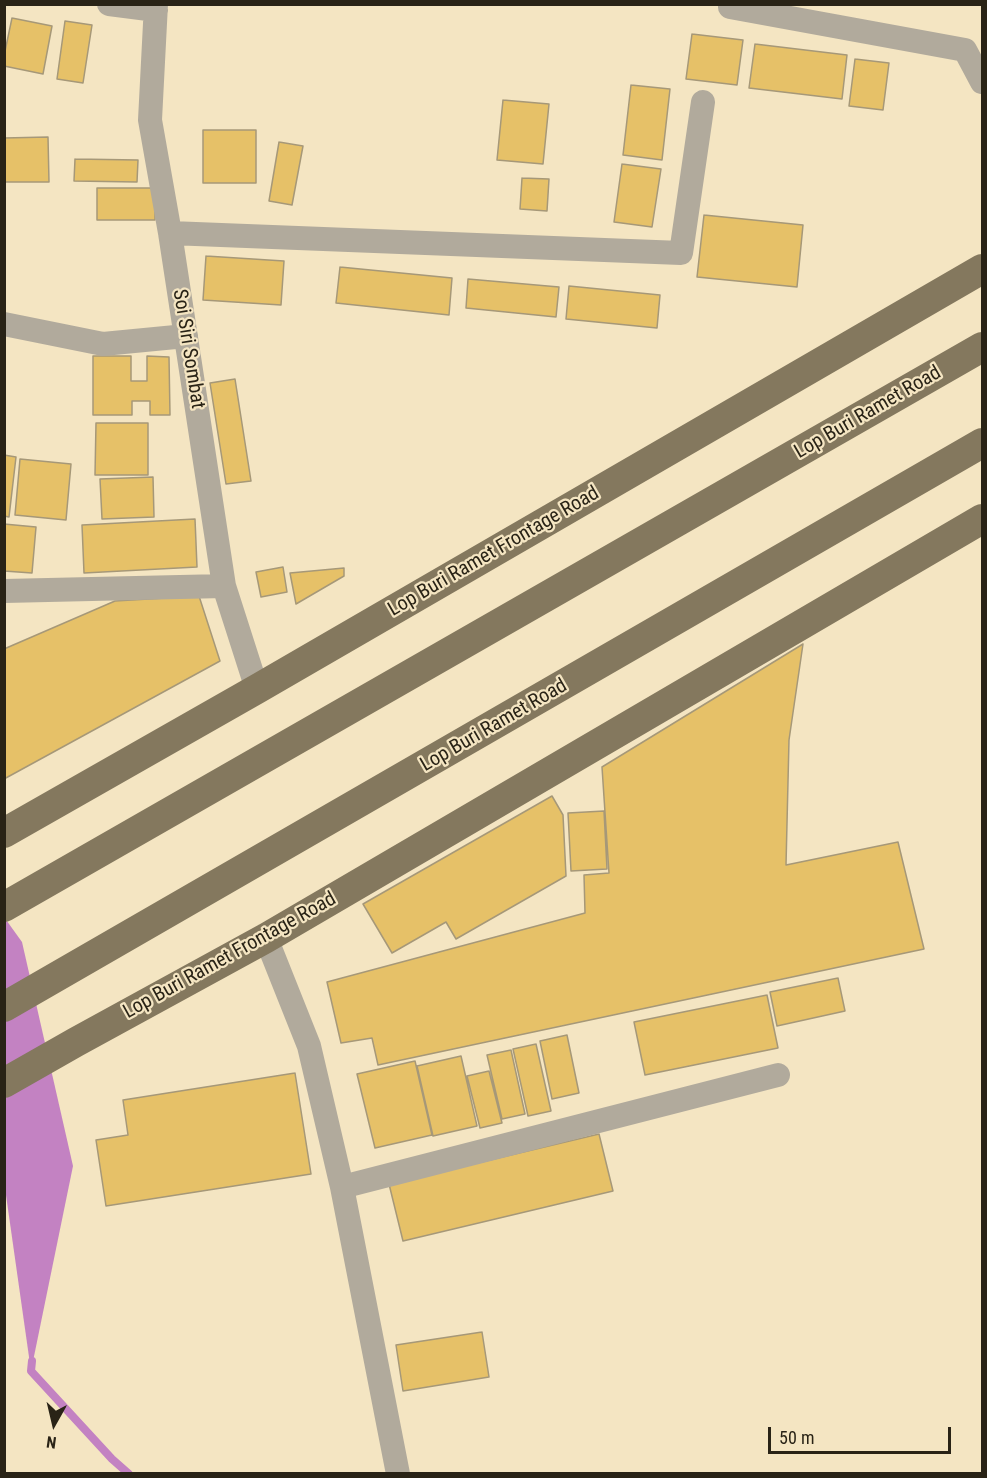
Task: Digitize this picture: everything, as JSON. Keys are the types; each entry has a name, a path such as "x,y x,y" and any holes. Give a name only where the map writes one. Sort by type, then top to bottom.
{"main road":[{"name":"Lop Buri Ramet Frontage Road","path":"4,833 982,269"},
{"name":"Lop Buri Ramet Road","path":"15,902 982,347"},
{"name":"Lop Buri Ramet Road","path":"4,1007 982,443"},
{"name":"Lop Buri Ramet Frontage Road","path":"4,1083 266,938 982,519"}],"street":[{"path":"109,4 156,7"},
{"name":"Soi Siri Sombat","path":"156,7 150,120 170,233 224,586 257,689"},
{"path":"730,7 965,50 982,82"},
{"path":"170,233 681,253 703,102"},
{"path":"4,324 103,344 186,336"},
{"path":"4,591 224,586"},
{"path":"266,938 309,1046 342,1187 398,1473"},
{"path":"342,1187 778,1075"}],"shaded area":[{"path":"4,917 22,942 73,1166 31,1371 4,1181"}],"building":[{"path":"12,18 52,26 43,74 4,66"},
{"path":"65,21 92,25 83,83 57,79"},
{"path":"692,34 743,40 737,85 686,79"},
{"path":"755,44 847,55 842,99 749,88"},
{"path":"855,59 889,63 883,110 849,106"},
{"path":"631,85 670,89 662,160 623,155"},
{"path":"503,100 549,104 543,164 497,160"},
{"path":"203,130 256,130 256,183 203,183"},
{"path":"48,137 49,182 4,182 4,138"},
{"path":"279,142 303,146 292,205 269,201"},
{"path":"75,159 138,160 137,182 74,181"},
{"path":"622,164 661,169 652,227 614,222"},
{"path":"522,178 549,179 547,211 520,209"},
{"path":"97,188 155,188 155,220 97,220"},
{"path":"704,215 803,225 797,287 697,277"},
{"path":"206,256 284,261 281,305 203,300"},
{"path":"340,267 452,278 449,315 336,303"},
{"path":"468,279 559,287 556,317 466,308"},
{"path":"569,286 660,295 657,328 566,319"},
{"path":"93,356 131,356 131,381 147,381 147,356 169,357 170,415 150,415 150,401 132,401 132,415 93,415"},
{"path":"235,379 251,481 226,484 210,383"},
{"path":"96,423 148,423 148,475 95,475"},
{"path":"4,455 16,457 9,517 4,516"},
{"path":"20,459 71,464 66,520 15,515"},
{"path":"153,477 154,517 102,519 100,479"},
{"path":"195,519 197,567 84,573 82,525"},
{"path":"4,524 36,527 32,573 4,571"},
{"path":"283,567 287,592 261,597 256,572"},
{"path":"344,568 344,576 296,604 290,573"},
{"path":"199,596 220,661 4,779 4,649 115,601"},
{"path":"803,644 789,740 786,865 898,842 924,949 378,1065 372,1038 341,1043 327,982 585,913 584,875 609,873 602,767"},
{"path":"552,796 563,815 566,876 456,939 446,922 392,953 363,904"},
{"path":"604,811 607,869 571,871 568,813"},
{"path":"838,978 845,1011 777,1026 770,992"},
{"path":"767,995 778,1048 645,1075 634,1022"},
{"path":"567,1035 579,1093 552,1099 540,1041"},
{"path":"536,1044 551,1111 528,1116 513,1049"},
{"path":"511,1050 525,1114 502,1119 487,1055"},
{"path":"461,1056 477,1126 433,1136 417,1066"},
{"path":"415,1061 432,1135 375,1148 357,1074"},
{"path":"489,1071 502,1123 480,1128 467,1076"},
{"path":"295,1073 311,1174 106,1206 96,1140 128,1135 123,1100"},
{"path":"599,1134 613,1191 403,1241 389,1184"},
{"path":"482,1332 489,1377 403,1391 396,1345"}],"waterway":[{"path":"32,1361 31,1371 112,1459 129,1474"}]}
